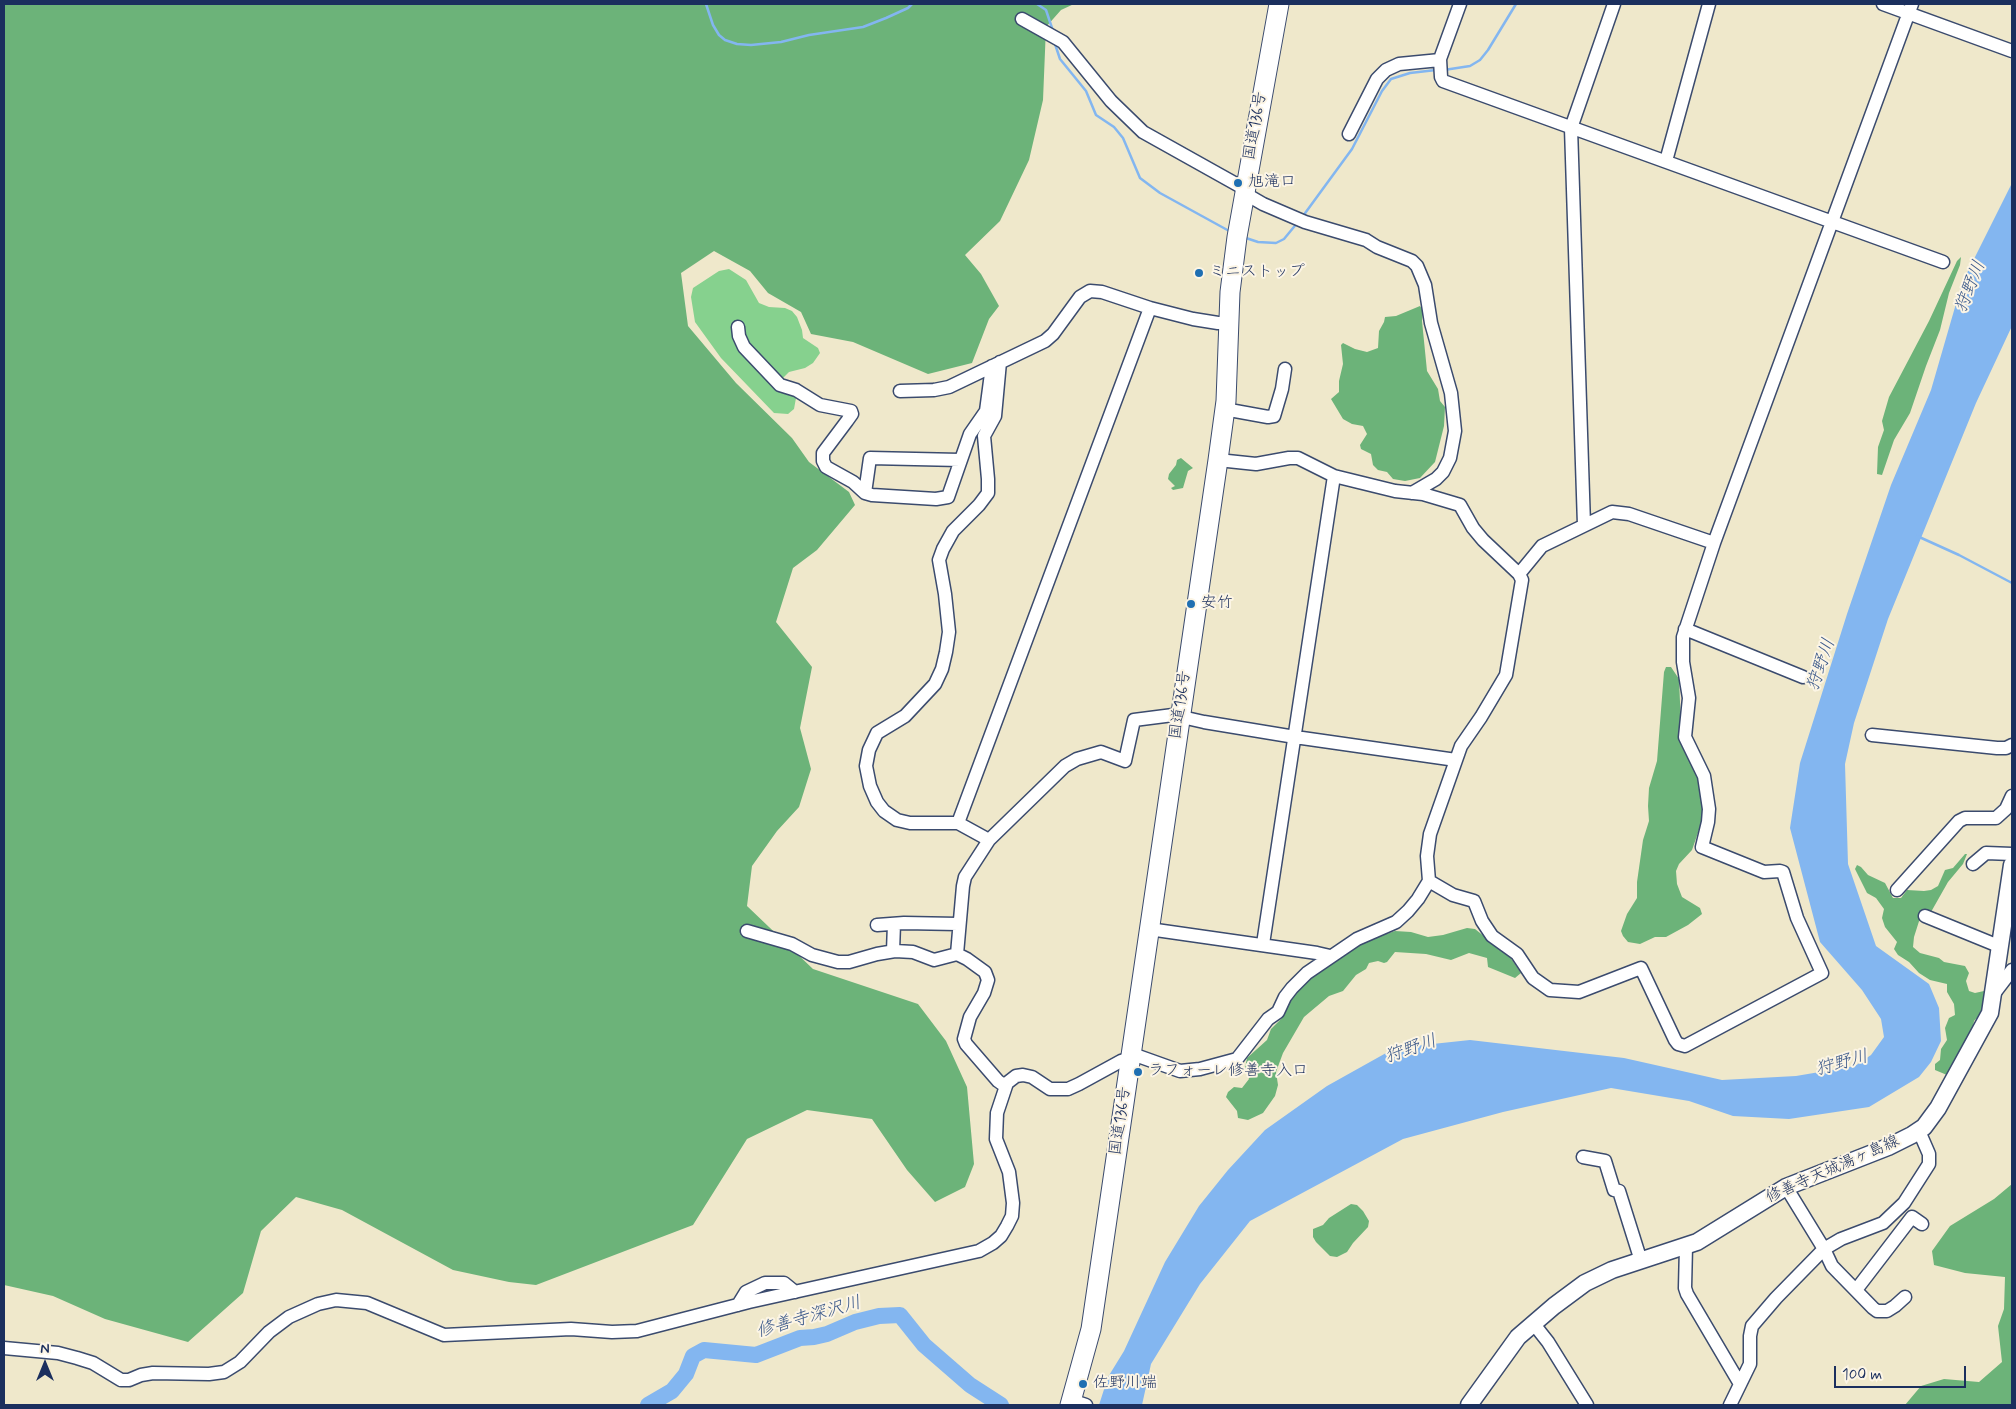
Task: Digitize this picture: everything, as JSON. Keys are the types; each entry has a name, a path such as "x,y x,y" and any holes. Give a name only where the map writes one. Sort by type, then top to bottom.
{"highway":[{"name":"国道136号","path":"1076,1403 1091,1329 1218,460 1224,409 1233,265 1244,191 1279,4"}],"main road":[{"name":"修善寺天城湯ヶ島線","path":"1469,1405 1518,1337 1533,1322 1585,1283 1612,1270 1686,1246 1713,1233 1786,1188 1888,1147 1919,1131 1938,1108 1988,1019 2001,947 2012,864"}],"street":[{"path":"1460,4 1440,61 1441,77 1443,80 1943,262"},
{"path":"1584,525 1571,128 1614,4"},
{"path":"1666,161 1709,4"},
{"path":"1883,4 1910,8 2012,51"},
{"path":"1429,882 1453,895 1474,901 1482,921 1492,936 1517,954 1533,978 1550,990 1579,992 1641,968 1675,1040 1678,1044 1685,1046 1822,973 1797,918 1783,872 1764,872 1702,847 1709,809 1704,776 1685,738 1689,698 1683,662 1685,629 1714,543 1910,8"},
{"path":"1022,20 1063,42 1112,101 1143,132 1263,204 1305,222 1366,240 1377,247 1412,261 1417,266 1425,285 1431,323 1451,393 1455,431 1450,458 1443,472 1436,479 1412,493"},
{"path":"1349,134 1377,79 1386,70 1399,64 1440,61"},
{"path":"900,391 934,390 949,386 1050,338 1080,297 1090,292 1102,292 1150,308 1193,319 1229,323"},
{"path":"958,824 1150,308"},
{"path":"738,327 744,347 780,385 796,390 820,405 851,411 852,414 823,453 822,458 826,467 853,482 865,493 876,496 945,498 950,493 970,434 986,411 996,364"},
{"path":"989,840 958,824 910,824 897,820 884,811 877,802 870,786 866,766 869,750 877,733 905,716 935,684 942,669 948,632 947,604 939,560 953,530 979,505 988,493 984,436 995,416 996,364"},
{"path":"1224,409 1268,417 1274,416 1282,389 1285,369"},
{"path":"865,493 870,458 960,460"},
{"path":"4,1348 58,1353 77,1358 93,1363 121,1380 129,1380 147,1374 170,1372 209,1374 224,1372 240,1362 269,1332 289,1317 318,1304 336,1300 367,1303 444,1335 571,1329 612,1332 637,1331 738,1305 979,1251 1001,1236 1012,1216 1013,1203 1009,1172 996,1139 997,1114 1005,1086 1011,1078 1023,1075 1032,1077 1050,1089 1068,1089 1131,1057 1143,1057 1180,1072 1208,1068 1237,1059 1268,1020 1278,1012 1285,997 1292,988 1307,973 1357,939 1396,922 1408,911 1429,882 1428,849 1430,834 1456,760 1463,742 1505,680 1522,583 1519,574 1473,528 1460,505 1423,494 1395,491 1334,476 1321,472 1298,458 1256,464 1218,460"},
{"path":"1263,944 1334,476"},
{"path":"1519,574 1542,546 1612,512 1629,514 1714,543"},
{"path":"1685,629 1803,677"},
{"path":"957,954 960,900 965,877 989,840 1065,766 1077,759 1085,755 1101,752 1125,761 1134,720 1169,714 1295,737 1456,760"},
{"path":"1872,735 1996,748 2006,748 2012,745"},
{"path":"1896,890 1959,821 1965,818 1996,818 2006,809 2012,796"},
{"path":"1973,864 1986,853 2012,854"},
{"path":"1925,916 2001,947"},
{"path":"893,951 894,924"},
{"path":"877,925 958,924"},
{"path":"1149,929 1317,952 1330,956"},
{"path":"747,931 784,942 820,958 838,962 849,962 893,951 914,952 934,960 957,954 979,967 985,972 988,980 984,993 970,1017 965,1032 966,1044 998,1081 1005,1086"},
{"path":"1993,995 2012,970"},
{"path":"1730,1405 1750,1364 1752,1326 1782,1290 1824,1249 1841,1239 1883,1224 1904,1203 1929,1164 1929,1154 1919,1131"},
{"path":"1583,1157 1605,1161 1614,1190 1619,1191 1641,1261"},
{"path":"1786,1188 1824,1249 1832,1266 1877,1311 1887,1311 1905,1297"},
{"path":"1856,1290 1912,1218 1922,1224"},
{"path":"1686,1246 1685,1288 1687,1294 1740,1384"},
{"path":"1533,1322 1548,1342 1587,1405"}],"green space":[{"path":"4,4 1074,4 1061,10 1046,27 1043,100 1029,160 1000,221 965,255 981,274 999,306 989,319 972,363 928,374 853,342 811,334 801,312 768,293 750,271 714,251 681,273 688,326 736,383 792,438 809,462 849,492 855,505 817,550 793,568 776,622 812,667 800,728 811,769 799,807 777,831 752,866 747,906 813,969 918,1004 946,1041 967,1087 974,1164 965,1187 935,1202 907,1170 872,1119 807,1110 747,1139 693,1225 536,1285 509,1282 453,1270 342,1210 296,1197 261,1231 243,1293 188,1342 105,1319 53,1296 4,1285"},
{"path":"1961,257 1960,265 1949,293 1940,330 1910,413 1894,440 1882,475 1877,474 1878,447 1884,430 1882,421 1889,397 1929,321 1957,261"},
{"path":"729,269 746,280 759,303 769,307 785,308 792,311 797,317 803,338 818,348 820,353 813,363 805,368 789,372 781,380 779,388 796,398 794,409 788,414 774,413 721,358 695,322 691,297 693,288 719,271"},
{"path":"1420,306 1423,311 1422,321 1427,371 1438,389 1440,401 1445,407 1444,426 1435,462 1420,478 1405,481 1393,479 1387,472 1378,470 1373,465 1371,454 1361,449 1360,445 1367,434 1363,426 1352,424 1343,419 1331,399 1339,392 1339,381 1343,364 1341,345 1343,343 1367,352 1378,348 1379,331 1385,317 1396,316"},
{"path":"1181,458 1193,468 1188,471 1183,488 1173,490 1171,488 1175,486 1168,479 1169,474 1176,465 1177,460"},
{"path":"1666,667 1671,667 1679,679 1681,725 1701,781 1702,795 1702,821 1692,850 1679,864 1676,871 1677,884 1682,897 1700,908 1702,914 1688,925 1666,937 1655,937 1640,944 1628,942 1621,931 1627,914 1637,898 1637,882 1643,840 1649,821 1649,788 1657,761 1664,672"},
{"path":"1967,854 1963,864 1948,882 1931,912 1921,915 1913,947 1920,953 1939,958 1944,962 1965,966 1969,973 1966,981 1969,991 1975,993 1984,991 1983,1011 1974,1021 1972,1034 1947,1075 1935,1070 1935,1064 1940,1060 1941,1049 1947,1040 1945,1028 1949,1018 1955,1015 1954,1004 1947,992 1947,984 1930,980 1898,955 1894,949 1897,942 1885,927 1882,918 1884,909 1876,898 1867,893 1855,869 1857,865 1861,867 1868,875 1885,883 1893,898 1901,898 1907,890 1924,891 1938,886 1945,870 1953,868"},
{"path":"1467,928 1475,929 1510,957 1521,973 1515,978 1488,967 1487,958 1469,953 1451,960 1426,954 1395,952 1387,962 1369,963 1366,969 1356,975 1343,991 1329,996 1304,1017 1283,1053 1276,1072 1278,1085 1275,1096 1263,1113 1248,1120 1238,1118 1237,1111 1226,1097 1228,1092 1234,1087 1242,1088 1249,1079 1245,1068 1247,1058 1267,1040 1271,1029 1282,1018 1294,992 1309,978 1358,944 1395,931 1411,932 1428,937"},
{"path":"2012,1184 2012,1405 1905,1405 1921,1386 1944,1379 1979,1382 2002,1362 1998,1326 2004,1309 2005,1277 1965,1273 1934,1265 1932,1251 1950,1226 1994,1199"},
{"path":"1351,1204 1357,1205 1363,1211 1369,1221 1368,1227 1347,1252 1337,1257 1330,1256 1316,1242 1313,1237 1313,1229 1323,1225 1329,1218"}],"water":[{"name":"狩野川","path":"2012,183 2012,326 1976,403 1888,619 1854,723 1845,764 1848,864 1876,946 1929,984 1939,1008 1941,1041 1931,1062 1919,1077 1869,1107 1789,1119 1733,1116 1689,1101 1611,1088 1503,1112 1403,1139 1250,1221 1200,1284 1151,1364 1142,1405 1099,1405 1108,1377 1124,1351 1165,1262 1199,1206 1228,1170 1265,1130 1327,1086 1395,1048 1470,1040 1624,1058 1722,1080 1796,1076 1855,1066 1871,1055 1884,1037 1881,1019 1862,990 1820,942 1790,828 1800,763 1847,614 1891,485 1931,390 1962,283"}],"waterway":[{"path":"706,4 713,25 719,35 725,40 737,44 751,45 781,42 809,35 863,27 908,8 912,4"},
{"path":"1037,4 1046,10 1053,31"},
{"path":"1444,70 1470,66 1480,60 1516,4"},
{"path":"1055,44 1060,59 1086,91 1096,115 1114,127 1123,138 1140,178 1160,193 1231,232"},
{"path":"1303,216 1352,149 1382,91 1391,79 1410,73 1436,70"},
{"path":"1243,237 1258,242 1276,243 1284,239 1298,222"},
{"path":"1917,536 1959,555 2012,583"},
{"name":"修善寺深沢川","path":"648,1405 672,1391 686,1374 693,1356 704,1350 756,1355 800,1338 827,1334 855,1322 879,1316 900,1315 924,1345 970,1385 1001,1405"}],"place":[{"name":"旭滝口","path":"1238,183"},
{"name":"ミニストップ","path":"1199,273"},
{"name":"安竹","path":"1191,604"},
{"name":"ラフォーレ修善寺入口","path":"1138,1072"},
{"name":"佐野川端","path":"1083,1384"}]}
